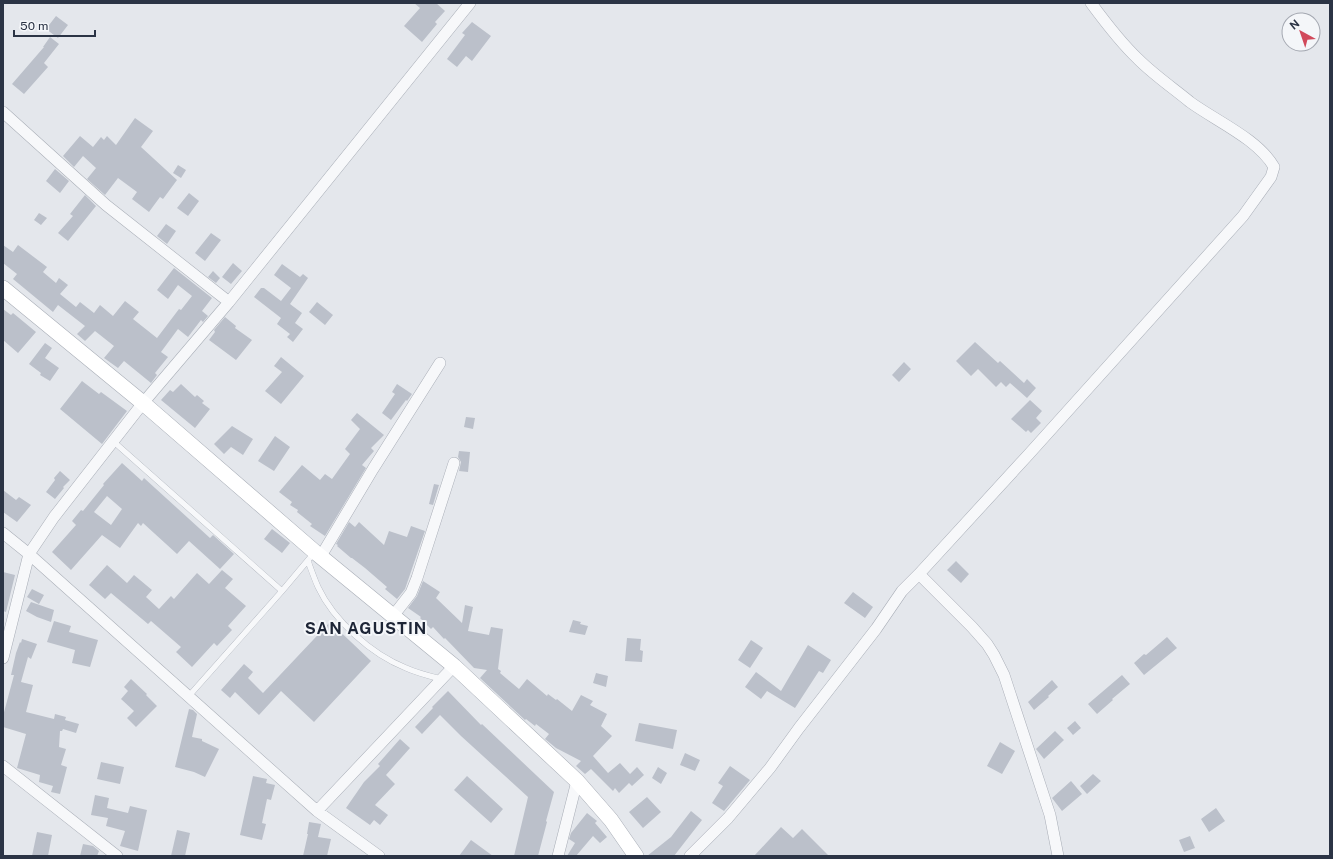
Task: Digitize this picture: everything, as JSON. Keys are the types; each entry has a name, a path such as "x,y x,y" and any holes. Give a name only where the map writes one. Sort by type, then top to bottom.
{"main road":[{"path":"3,288 143,403 315,556 393,616 454,666 577,782 611,820 636,856"}],"street":[{"path":"3,658 29,554 54,517 143,403 229,302 470,3"},
{"path":"690,856 728,818 770,768 876,629 902,591 1029,454 1243,216 1271,177 1274,167 1269,160 1252,144 1193,103 1138,59 1109,27 1091,3"},
{"path":"3,112 106,205 229,302"},
{"path":"315,556 373,469 440,362"},
{"path":"393,616 411,593 417,578 454,463"},
{"path":"3,533 29,554 317,811 379,856"},
{"path":"919,574 987,644 1004,675 1048,808 1058,856"},
{"path":"317,811 454,666"},
{"path":"3,766 116,856"},
{"path":"558,856 577,782"}],"lane":[{"path":"114,442 282,591"},
{"path":"188,697 315,556"},
{"path":"315,556 318,587 328,604 341,620 360,639 389,660 406,669 441,679"}],"building":[{"path":"414,3 436,3 445,11 435,22 437,24 422,42 404,26 420,8"},
{"path":"56,16 68,25 58,38 46,29"},
{"path":"472,22 491,36 472,61 466,56 457,67 447,59 465,35 462,33"},
{"path":"50,37 59,44 44,63 48,67 24,94 12,84 44,47"},
{"path":"135,118 153,131 141,147 177,180 163,199 160,197 149,212 132,199 137,192 118,178 105,195 87,179 96,168 83,156 74,167 63,156 80,136 93,147 101,137 104,140 107,136 116,145"},
{"path":"178,165 186,170 181,178 173,173"},
{"path":"55,169 69,181 60,193 46,181"},
{"path":"189,193 199,201 188,216 177,208"},
{"path":"85,195 96,206 68,241 58,233 73,216 70,214"},
{"path":"39,213 47,218 41,225 34,220"},
{"path":"166,224 176,231 167,244 157,236"},
{"path":"211,233 221,240 205,261 195,253"},
{"path":"3,245 13,252 18,245 47,267 43,272 56,283 59,278 68,285 60,294 76,307 80,302 94,313 100,305 113,316 125,301 139,312 133,319 157,338 179,309 181,310 192,296 178,285 168,299 157,290 174,268 212,298 202,311 208,316 203,322 201,320 188,337 178,329 161,352 168,357 155,373 157,375 151,383 124,361 118,368 104,358 114,346 95,331 85,341 77,334 85,326 58,305 53,312 13,279 17,274 3,263"},
{"path":"233,263 242,271 231,284 222,277"},
{"path":"282,264 300,277 303,274 308,278 290,304 302,313 295,323 303,329 293,342 287,337 290,334 277,324 281,318 254,297 261,288 264,288 281,301 291,288 274,275"},
{"path":"213,271 220,278 216,283 208,277"},
{"path":"317,302 333,315 325,325 309,312"},
{"path":"3,309 11,315 13,313 36,332 18,353 3,340"},
{"path":"225,317 236,326 235,328 252,340 236,360 209,340 215,332 214,330"},
{"path":"975,342 998,363 1000,361 1024,383 1027,379 1036,388 1027,398 1010,383 1006,387 1001,382 996,387 978,369 971,376 956,361"},
{"path":"45,343 52,348 45,358 59,368 50,381 40,375 41,373 29,364"},
{"path":"281,357 304,376 281,404 265,391 282,372 274,366"},
{"path":"904,362 911,369 899,382 892,375"},
{"path":"82,381 99,394 101,392 127,411 102,444 60,409"},
{"path":"181,384 195,397 197,395 204,401 202,403 210,409 195,428 161,400 170,390 173,392"},
{"path":"397,384 412,394 391,420 382,413 395,394 392,392"},
{"path":"1030,400 1042,411 1036,418 1041,423 1031,433 1028,430 1026,432 1011,419"},
{"path":"357,413 384,435 371,448 374,451 362,465 366,468 325,536 310,526 312,524 297,512 298,510 290,505 292,502 279,492 302,465 320,480 325,474 332,479 350,454 345,449 360,429 351,420"},
{"path":"466,417 475,418 473,429 464,427"},
{"path":"232,426 253,439 243,455 231,447 224,454 214,444"},
{"path":"275,436 290,447 274,471 258,461"},
{"path":"459,451 470,452 468,472 459,471 461,462 458,457"},
{"path":"122,463 142,481 144,478 210,538 213,535 234,554 220,569 189,541 177,554 143,523 141,526 138,523 120,548 102,535 71,570 52,552 76,525 72,521 81,510 83,511 104,485 103,484","holes":["107,496 122,509 111,525 94,512"]},
{"path":"60,471 70,480 55,499 46,492"},
{"path":"434,484 439,485 433,505 429,504"},
{"path":"3,490 16,500 19,497 31,505 17,522 3,512"},
{"path":"349,522 355,527 359,522 384,545 389,531 407,537 411,526 425,531 405,589 397,599 385,589 387,587 337,546 338,545 336,544"},
{"path":"272,529 290,543 282,553 264,539"},
{"path":"956,561 969,574 961,583 947,570"},
{"path":"107,565 127,583 134,575 152,590 146,597 159,609 171,596 174,599 197,573 209,584 222,570 233,579 225,588 246,606 228,626 232,630 217,646 214,643 192,667 176,652 181,647 151,621 148,624 111,593 105,599 89,585"},
{"path":"3,572 15,575 6,612 3,611"},
{"path":"423,581 440,592 436,598 462,623 465,605 473,607 468,631 489,635 491,627 503,629 498,669 501,671 500,673 519,689 527,679 547,696 548,694 556,700 557,699 572,711 581,695 593,701 590,705 607,714 601,726 612,736 593,756 608,773 620,763 630,774 637,767 644,775 632,786 629,783 619,793 615,788 613,791 591,769 585,774 576,766 581,761 556,748 545,739 549,734 536,724 535,726 526,719 525,720 480,678 487,670 474,668 433,627 431,629 420,618 421,617 408,608 417,596"},
{"path":"32,589 44,595 39,604 27,597"},
{"path":"853,592 873,607 865,618 844,603"},
{"path":"31,602 54,610 51,622 26,611"},
{"path":"573,620 588,626 585,635 569,632"},
{"path":"54,621 71,626 69,632 98,640 90,667 72,663 75,650 47,642"},
{"path":"330,622 371,661 314,722 281,691 259,715 235,692 230,698 221,690 244,664 253,672 248,678 263,693"},
{"path":"1167,637 1177,648 1144,675 1134,663"},
{"path":"627,638 641,639 640,650 643,651 642,662 625,661"},
{"path":"22,639 37,644 31,659 28,657 21,682 33,685 26,712 54,719 55,714 66,717 65,720 79,724 76,733 63,729 60,731 59,747 66,749 61,765 67,767 60,794 51,792 53,786 39,782 40,775 17,768 26,734 3,727 3,716 14,675 11,675 16,653"},
{"path":"751,640 763,648 750,668 738,660"},
{"path":"808,645 831,660 823,673 819,671 795,708 767,691 761,699 745,687 756,672 781,691"},
{"path":"596,673 608,676 606,687 593,683"},
{"path":"1122,675 1130,684 1097,714 1088,704"},
{"path":"131,679 157,706 136,727 127,718 134,711 121,699 128,691 124,687"},
{"path":"1052,680 1058,687 1034,710 1028,702"},
{"path":"448,691 481,725 482,724 554,792 538,856 514,856 528,797 440,715 422,734 415,727"},
{"path":"189,709 193,710 197,714 192,737 202,739 202,741 219,749 205,777 194,772 175,767"},
{"path":"1075,721 1081,728 1073,735 1067,728"},
{"path":"639,723 677,730 673,749 635,741"},
{"path":"1055,731 1064,740 1044,759 1036,749"},
{"path":"400,739 410,748 386,775 395,784 375,805 388,815 380,825 374,820 370,825 346,808 364,782 380,766 378,764"},
{"path":"1000,742 1015,751 1002,774 987,766"},
{"path":"685,753 700,760 695,771 680,765"},
{"path":"101,762 124,767 120,784 97,779"},
{"path":"730,766 750,780 724,811 712,803 723,786 718,783"},
{"path":"658,767 667,773 661,784 652,778"},
{"path":"1093,774 1101,781 1087,794 1080,786"},
{"path":"253,776 267,779 266,783 275,785 271,800 267,799 262,823 266,824 262,840 240,835"},
{"path":"467,776 503,809 491,823 454,790"},
{"path":"1071,781 1082,794 1062,811 1052,798"},
{"path":"95,795 109,798 107,808 128,813 130,806 147,810 138,851 120,846 125,831 106,826 108,818 91,815"},
{"path":"647,797 661,812 643,828 629,812"},
{"path":"1216,808 1225,821 1209,832 1201,819"},
{"path":"691,811 702,820 674,856 647,856 671,837"},
{"path":"587,813 597,821 595,823 607,837 600,843 593,836 576,856 567,856 575,843 569,839 571,833"},
{"path":"309,822 321,824 318,837 331,839 327,856 303,856"},
{"path":"781,827 793,838 802,829 829,856 754,856"},
{"path":"177,830 190,833 185,856 171,856"},
{"path":"37,832 52,835 48,856 32,856"},
{"path":"1190,836 1195,848 1184,852 1179,840"},
{"path":"471,840 493,856 459,856"},
{"path":"83,844 93,846 99,851 97,856 80,856"}],"district":[{"name":"SAN AGUSTIN","path":"366,628"}]}
